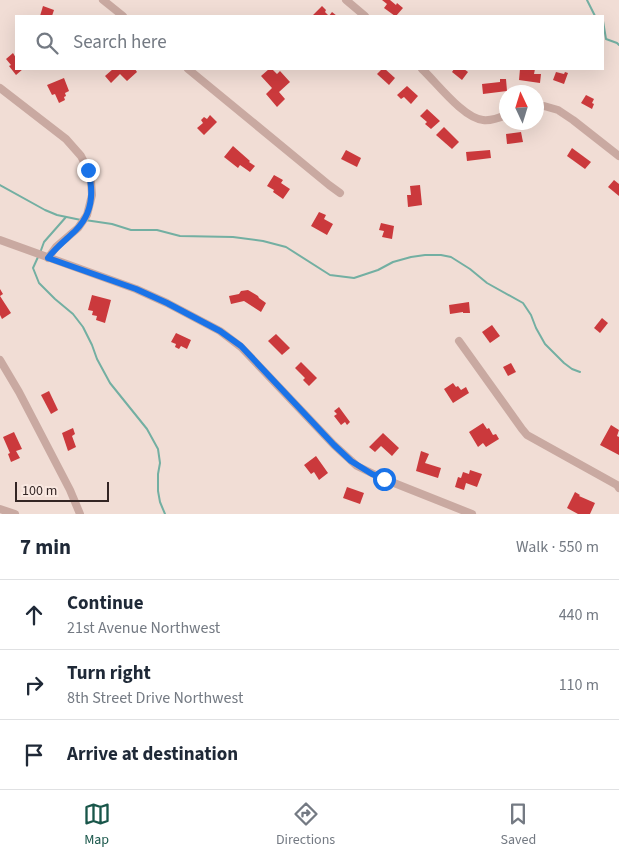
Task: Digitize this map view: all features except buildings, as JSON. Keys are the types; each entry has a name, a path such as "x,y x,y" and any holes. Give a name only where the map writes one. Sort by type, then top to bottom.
{"street":[{"path":"103,0 122,15"},
{"path":"346,0 364,15"},
{"path":"189,70 340,193"},
{"path":"423,70 455,103 472,117 488,120 499,117"},
{"path":"0,88 66,140 81,156 88,170 92,195 87,215 78,228 56,247 48,258"},
{"path":"544,106 558,110 573,120 619,156"},
{"path":"0,240 136,289 220,331 241,346 334,445 357,466 372,474 472,514"},
{"path":"458,341 527,435 617,485 619,488"},
{"path":"0,360 70,490 80,514"},
{"path":"0,509 15,514"}],"waterway":[{"path":"587,0 594,15"},
{"path":"604,27 606,39 619,45"},
{"path":"0,185 45,210 57,215 81,220"},
{"path":"40,253 44,242 66,217"},
{"path":"85,220 112,224 131,230 157,230 180,236 233,237 263,241 286,247 330,275 354,278 378,270 393,262 411,257 425,255 451,257 487,283 523,303 545,344 564,363 580,372"},
{"path":"38,257 33,268 39,283 73,314 83,327 110,383 147,429 158,449 160,463 158,491 165,514"}],"route":[{"path":"88,170 92,195 87,215 78,228 56,247 48,258 136,289 220,331 241,346 351,461 357,466 384,479"}]}
